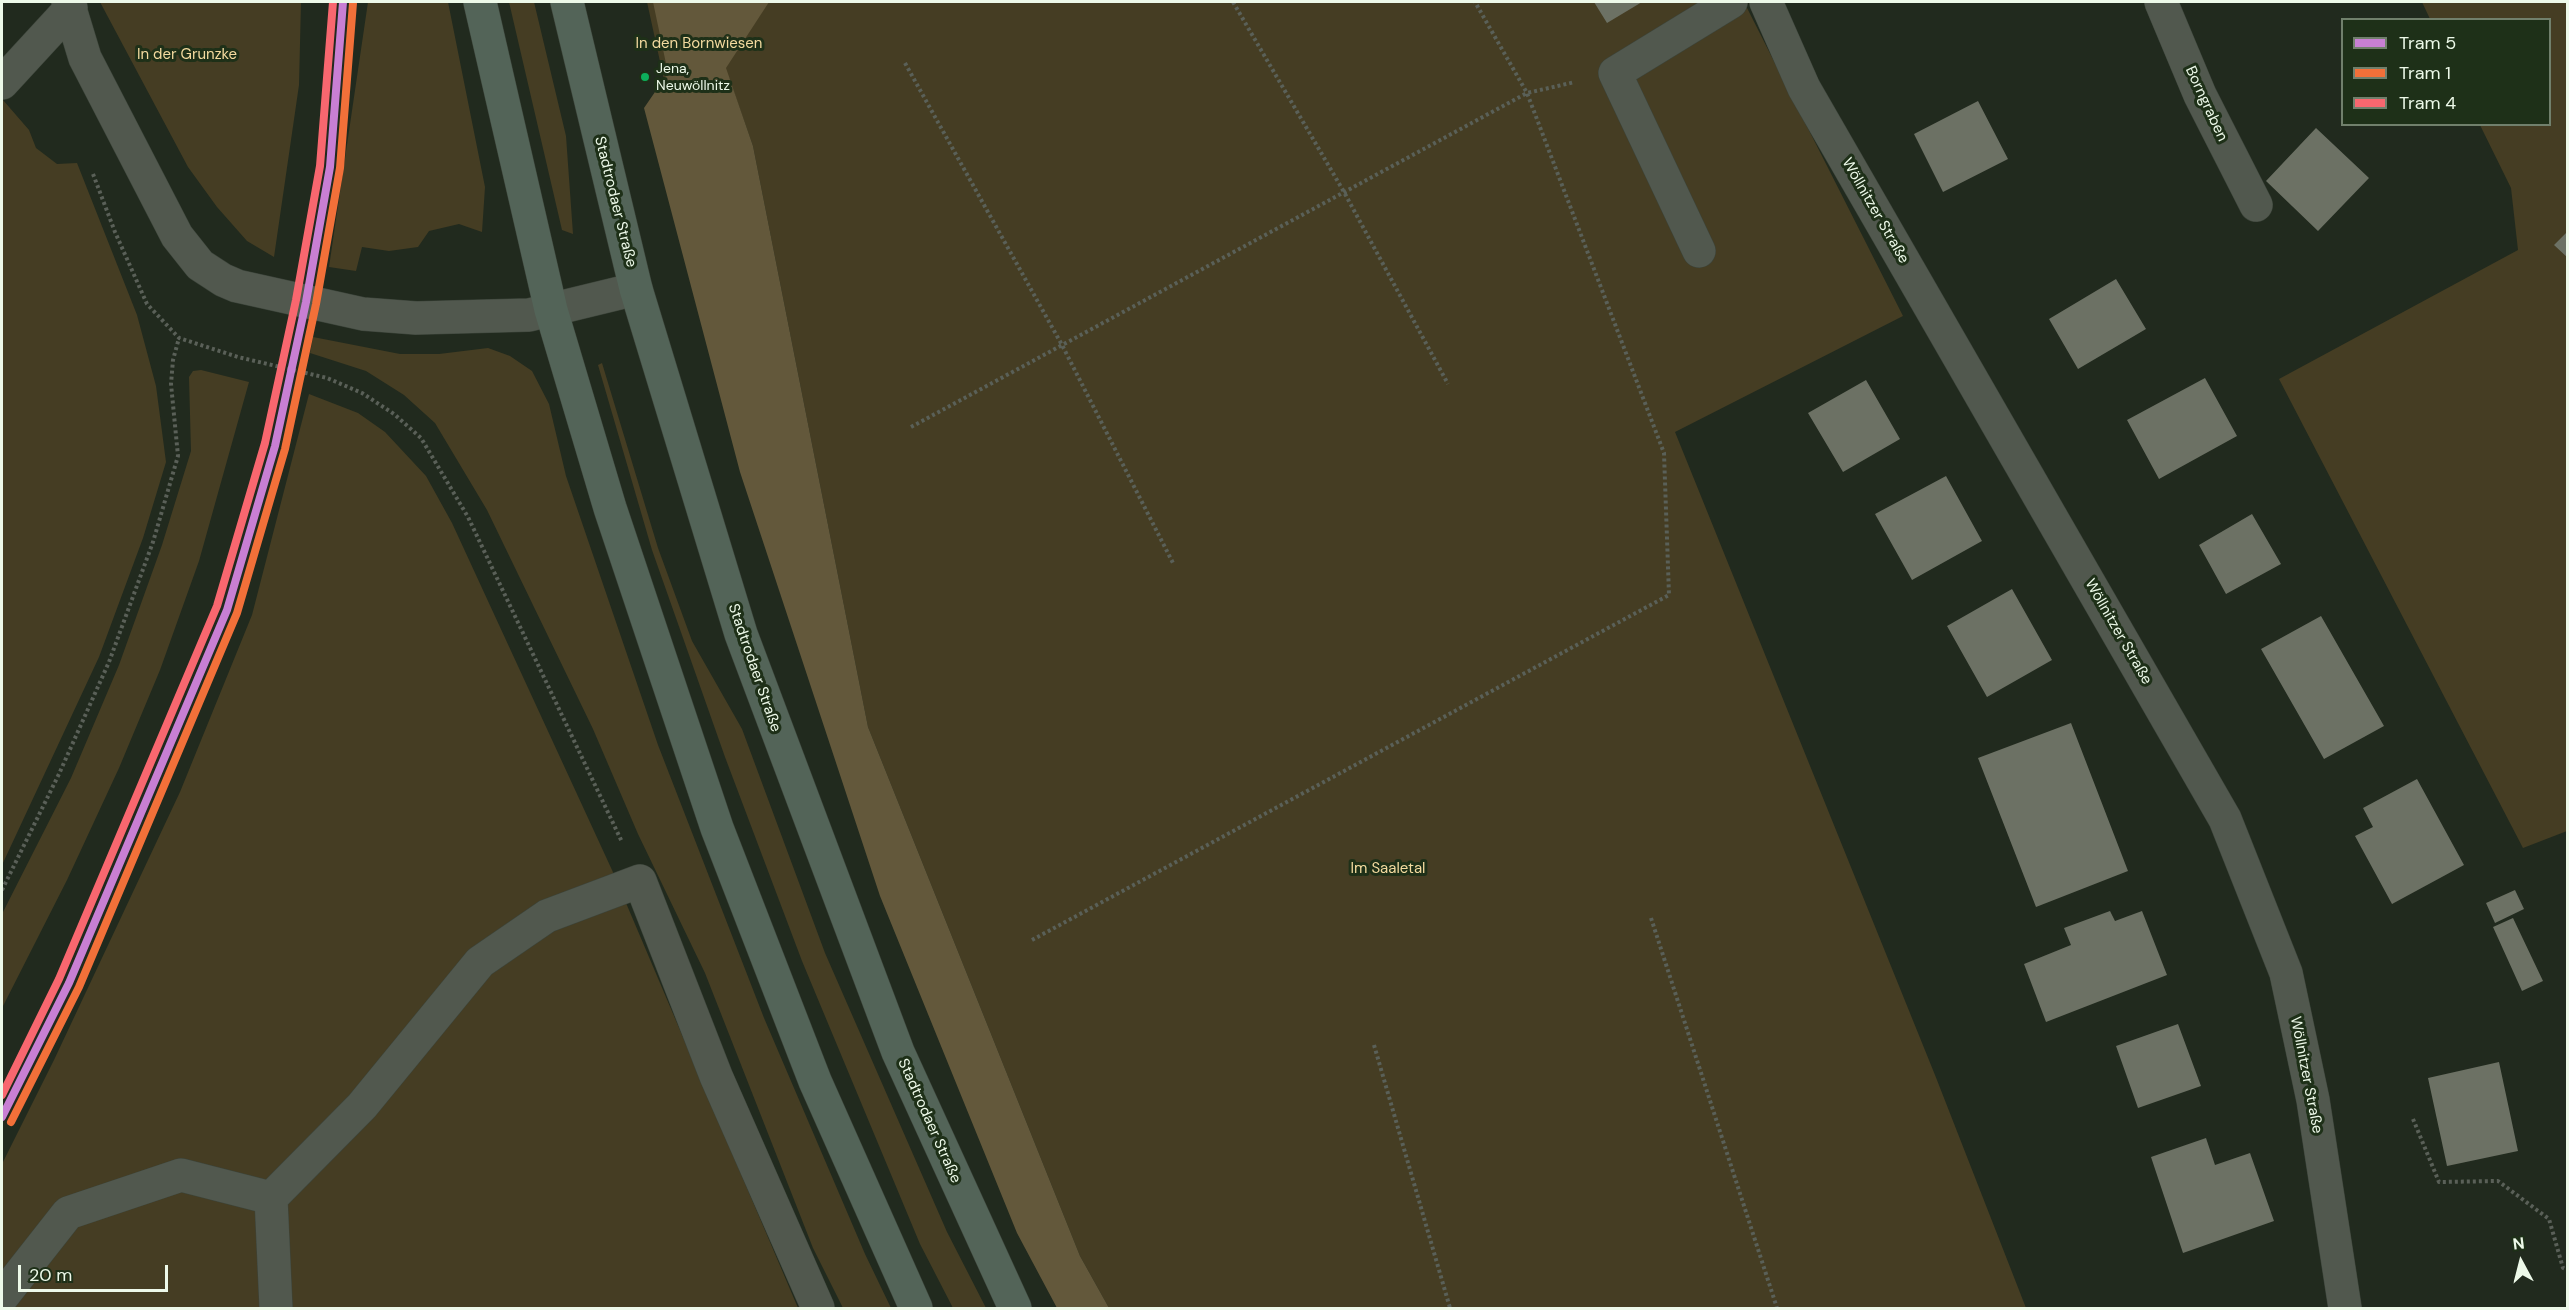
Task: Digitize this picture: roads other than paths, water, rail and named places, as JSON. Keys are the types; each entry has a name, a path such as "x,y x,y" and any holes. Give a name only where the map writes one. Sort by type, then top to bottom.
{"main road":[{"path":"480,2 551,310 610,508 717,828 815,1081 916,1308"},
{"name":"Stadtrodaer Straße","path":"567,2 636,289 741,634 898,1052 1015,1308"}],"street":[{"path":"1699,251 1615,73 1731,2"},
{"name":"Wöllnitzer Straße","path":"1766,2 1804,88 2225,819 2286,974 2313,1100 2345,1308"},
{"name":"Borngraben","path":"2161,2 2200,95 2256,205"},
{"path":"70,5 85,58 177,236 200,265 223,280 237,286 363,314 467,318 529,315 636,289"},
{"path":"2,84 70,5"},
{"path":"276,1308 272,1198 362,1106 480,962 547,916 640,880 716,1076 818,1308"},
{"path":"2,1298 68,1213 181,1175 272,1198"}],"tram line":[{"name":"4","path":"2,1095 59,979 217,606 265,443 296,300 320,166 333,2"},
{"name":"5","path":"2,1117 69,983 227,610 275,446 306,302 330,167 343,2"},
{"name":"1","path":"11,1122 79,987 237,613 285,449 316,304 340,168 353,3"}],"place":[{"name":"Jena, Neuwöllnitz","path":"645,77"}],"park label":[{"name":"In den Bornwiesen","path":"699,44"},
{"name":"In der Grunzke","path":"187,55"},
{"name":"Im Saaletal","path":"1388,869"}]}
